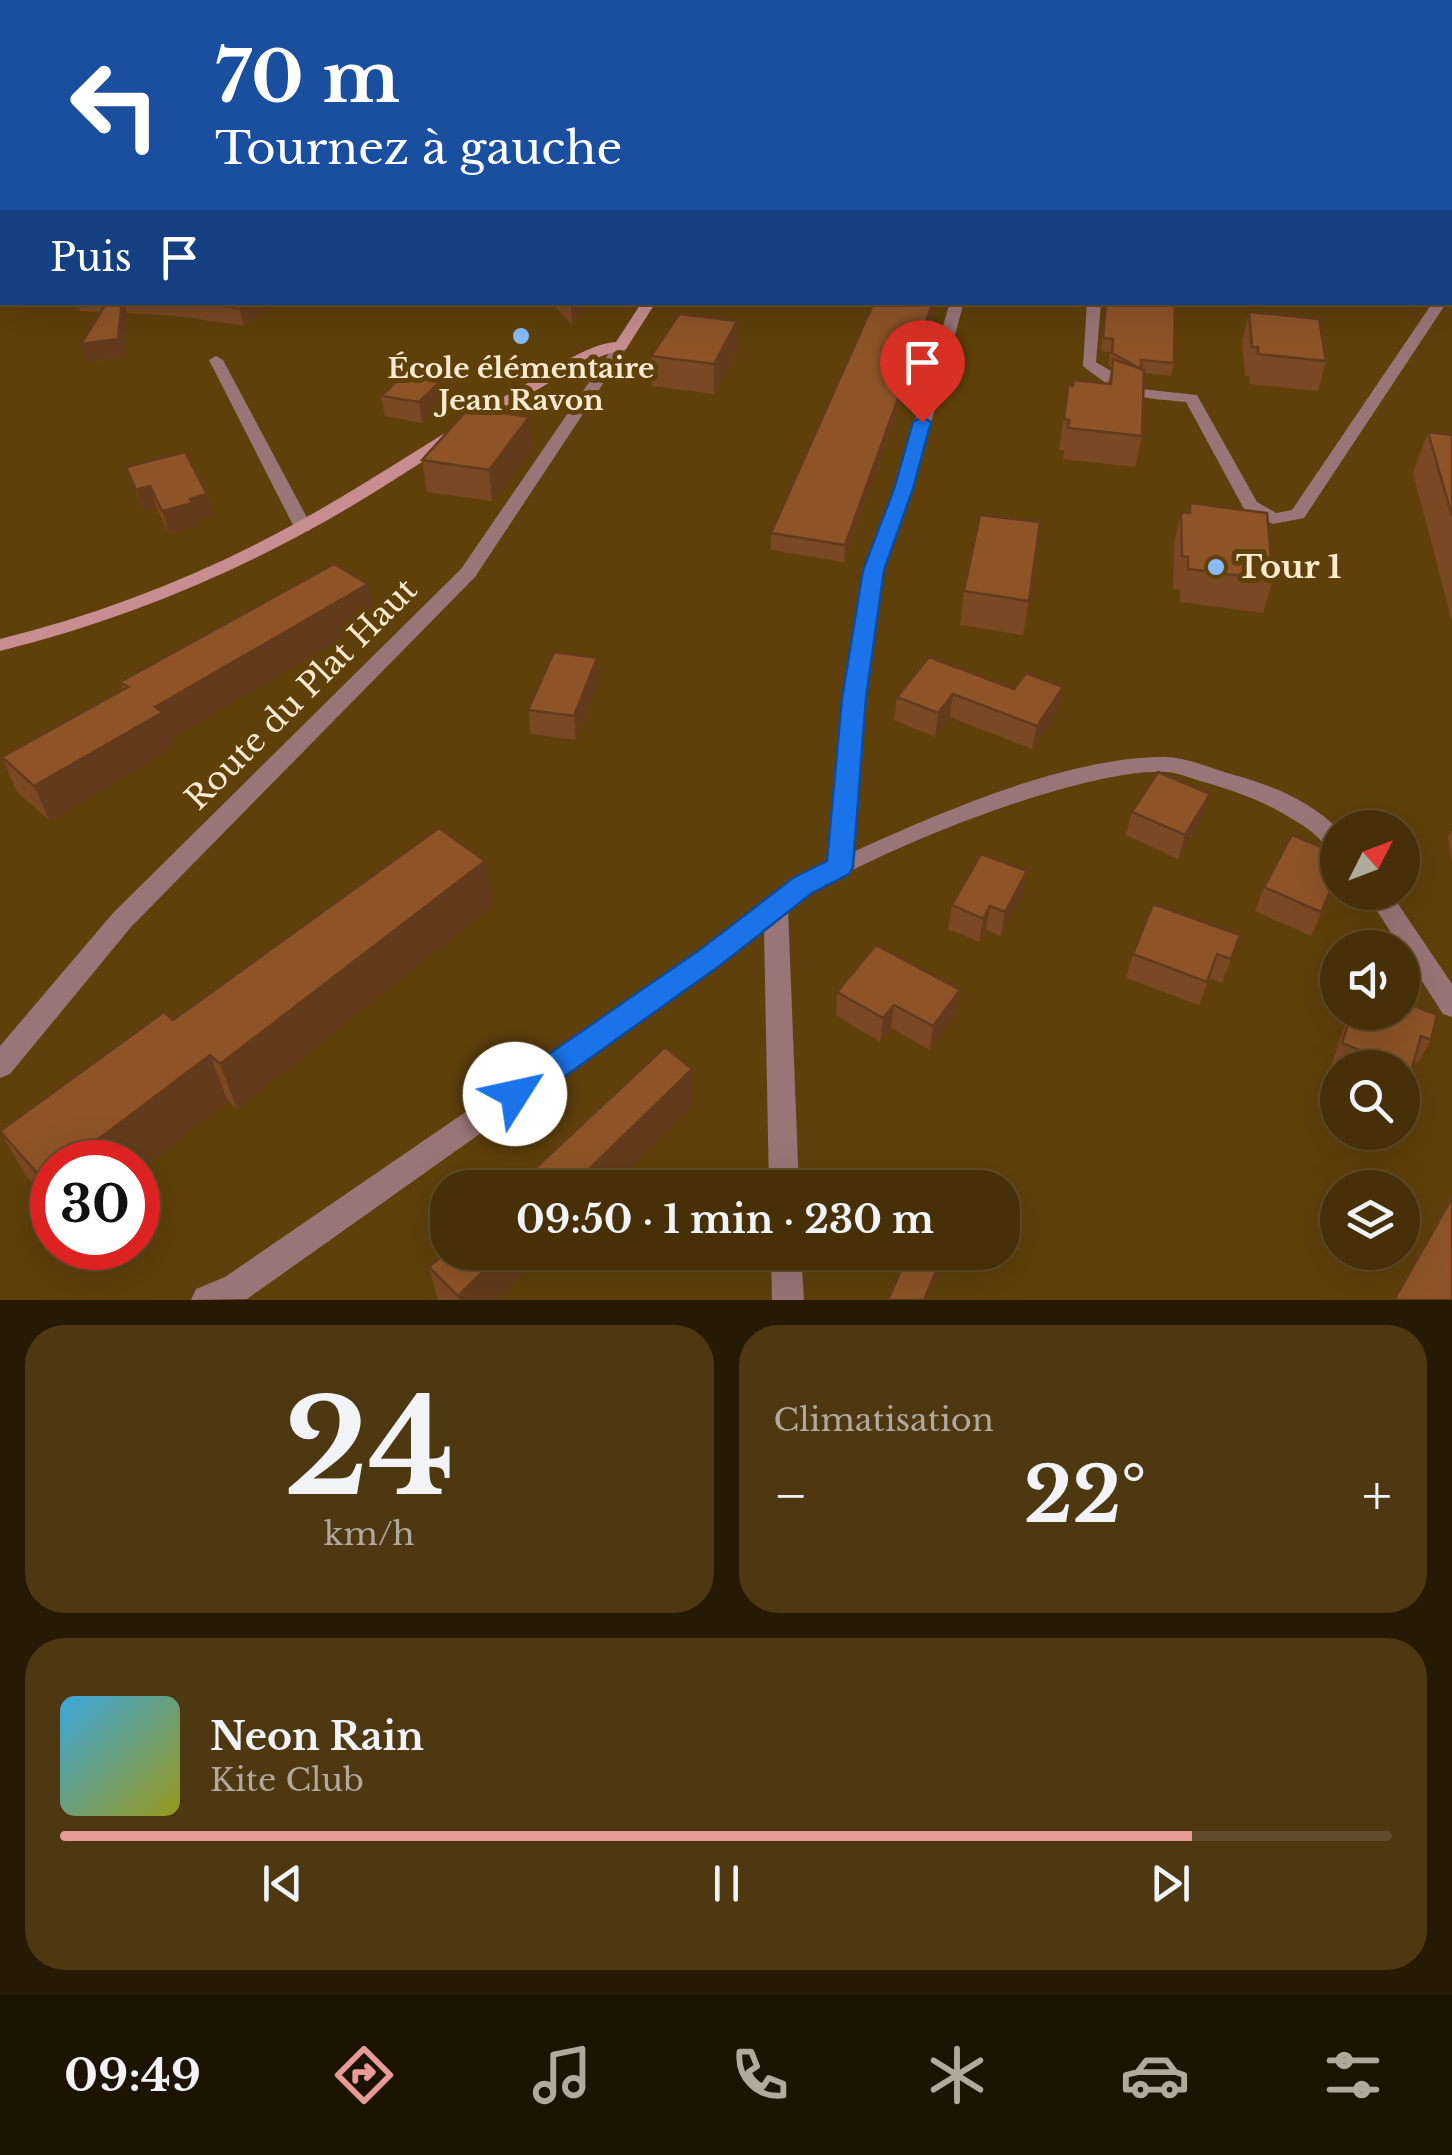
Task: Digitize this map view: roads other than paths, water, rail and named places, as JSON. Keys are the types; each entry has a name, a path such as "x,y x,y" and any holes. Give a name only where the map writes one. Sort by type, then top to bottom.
{"street":[{"path":"0,645 108,612 302,527 494,407 606,348 621,346 647,305"},
{"path":"840,867 854,698 874,570 904,489 956,305"},
{"path":"1094,305 1088,363 1118,386 1147,396 1170,394 1192,398 1250,505 1273,519 1298,514 1419,340 1438,305"},
{"name":"Route du Plat Haut","path":"0,1066 122,920 468,573 621,346"},
{"path":"216,360 302,527"},
{"path":"207,1300 236,1288 712,956 802,886 944,820 1093,771 1168,764 1265,792 1320,825"},
{"path":"776,906 783,1170"},
{"path":"1389,910 1452,1006"},
{"path":"787,1270 788,1300"}],"place":[{"name":"École élémentaire Jean Ravon","path":"521,336"},
{"name":"Tour 1","path":"1216,567"}]}
